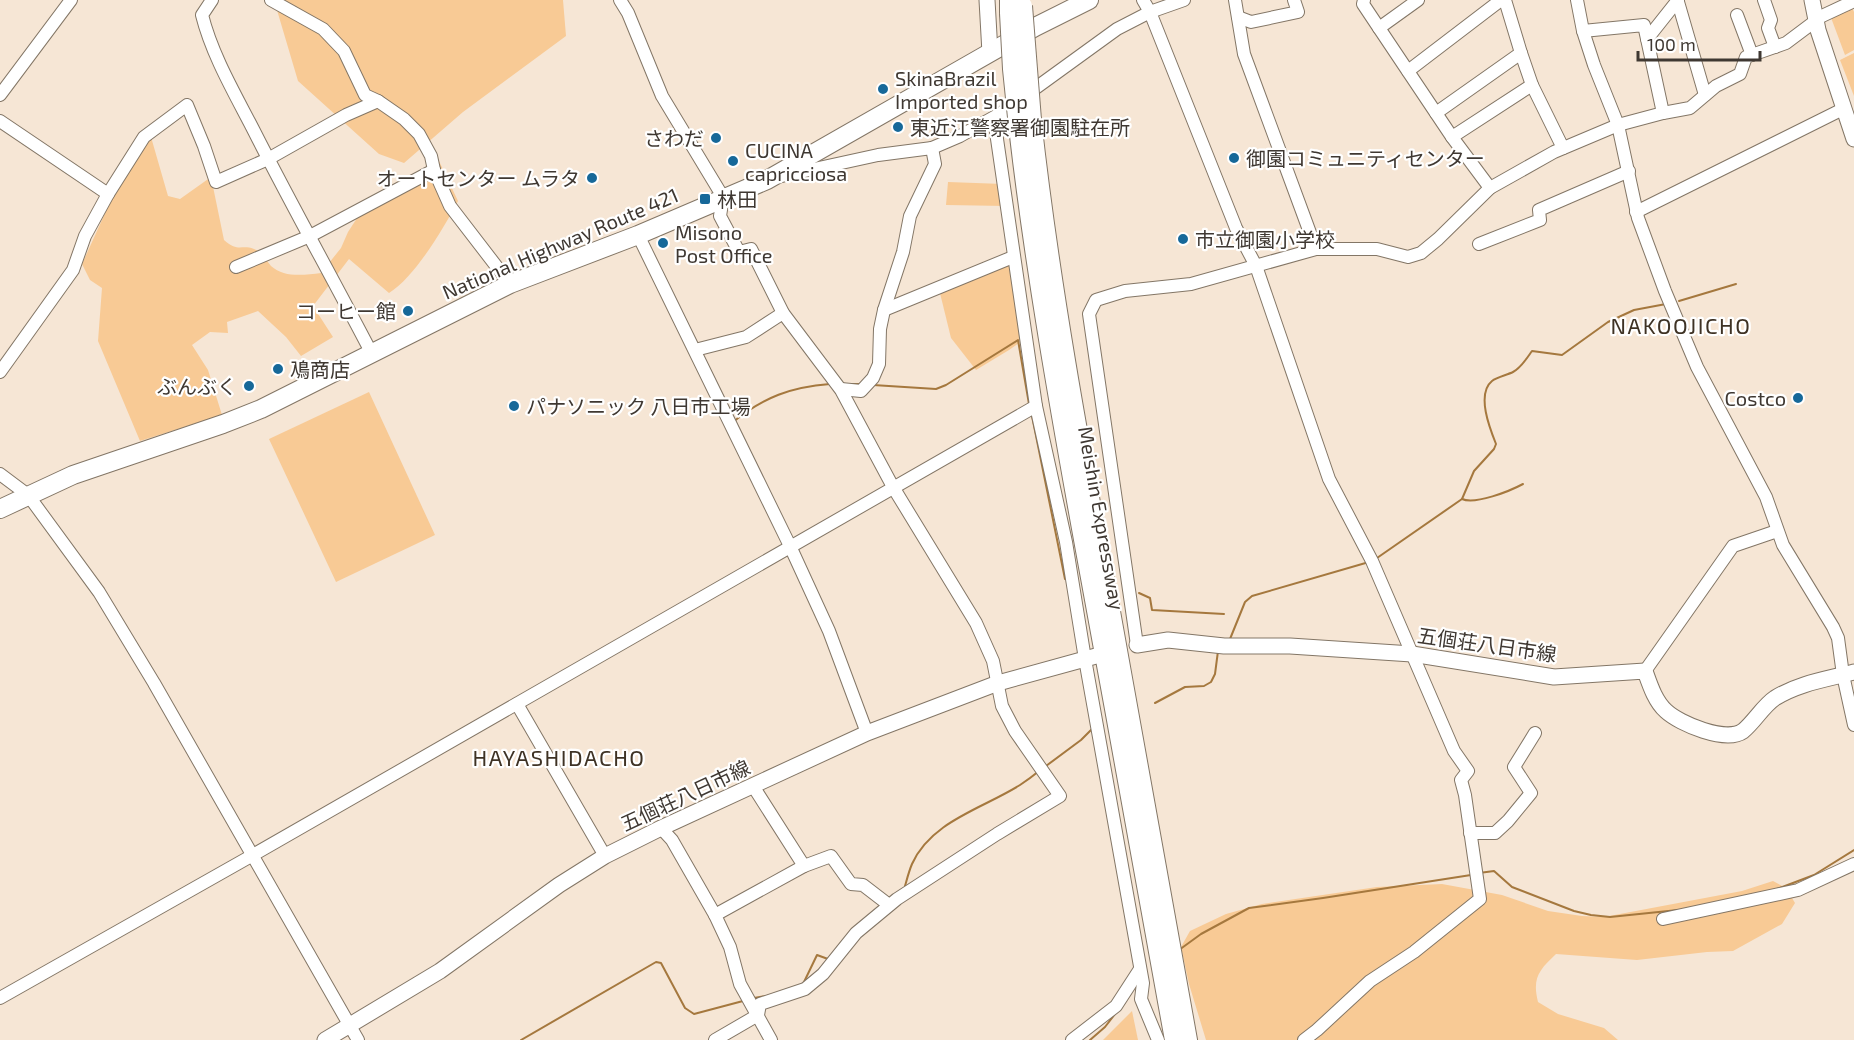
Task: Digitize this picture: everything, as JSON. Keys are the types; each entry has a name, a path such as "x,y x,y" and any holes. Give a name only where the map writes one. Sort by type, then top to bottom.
{"highway":[{"name":"National Highway Route 421","path":"0,509 73,474 261,409 510,284 638,235 766,180 990,53 1089,0"},
{"name":"Meishin Expressway","path":"1016,5 1025,123 1040,190 1156,903 1173,992 1188,1040"},
{"name":"Meishin Expressway","path":"1173,992 1174,1040"}],"main road":[{"path":"987,0 990,53"},
{"path":"1812,0 1815,5 1815,21 1854,139"},
{"name":"五個荘八日市線","path":"1137,645 1168,640 1227,646 1290,646 1412,654 1554,677 1645,671"},
{"name":"五個荘八日市線","path":"326,1040 440,971 559,885 605,856 661,828 867,733 999,683 1090,658"},
{"path":"1645,671 1655,698 1667,712 1694,727 1722,736 1741,732 1774,698 1804,684 1848,674"}],"street":[{"path":"0,96 71,0"},
{"path":"212,0 202,15 205,28 228,82 372,354"},
{"path":"271,0 323,29 344,51 365,95 404,119 419,134 450,206 510,284"},
{"path":"620,0 628,13 662,96 723,197 720,216 739,252 752,249 783,313 841,389 893,487 976,623 993,661 1002,706 1015,731 1060,796 997,834 889,905 856,933 823,974 805,989 760,1004 758,1015 715,1040"},
{"path":"1143,0 1150,12 1236,228 1256,266 1329,479 1372,561 1454,751 1468,771 1461,780 1480,899 1414,952 1370,981 1304,1040"},
{"path":"766,180 878,155 932,148 960,136 1004,111 1117,29 1150,12 1184,0"},
{"path":"1235,0 1244,54 1316,249"},
{"path":"1238,18 1251,22 1298,12 1294,0"},
{"path":"1364,0 1363,4 1452,137 1490,188"},
{"path":"1379,28 1418,0"},
{"path":"1408,70 1501,0"},
{"path":"1505,0 1532,85 1563,148"},
{"path":"1577,0 1583,31 1594,65 1618,125 1636,212 1665,291 1698,367 1766,497 1777,531 1790,558 1838,638 1848,674 1854,725"},
{"path":"1764,0 1771,20 1768,28 1775,47"},
{"path":"1647,39 1678,1"},
{"path":"1678,1 1705,95"},
{"path":"1137,645 1089,314 1096,300 1125,291 1191,284 1316,249 1377,249 1408,257 1421,253 1490,188 1563,148 1618,125 1690,108 1716,86 1740,74 1746,57 1786,43 1815,21 1854,1"},
{"path":"1737,15 1752,55"},
{"path":"1583,31 1644,25 1663,113"},
{"path":"1436,113 1521,53"},
{"path":"1452,137 1532,85"},
{"path":"0,372 73,270 85,236 144,137 187,105 216,182 268,159 346,115 378,101"},
{"path":"1636,212 1843,109"},
{"path":"1004,111 996,132 1036,406 1090,658 1141,974 1141,999 1158,1040"},
{"path":"0,121 108,194"},
{"path":"841,389 861,391 873,378 879,364 880,329 884,310 903,252 910,216 935,164 932,148"},
{"path":"236,267 310,236 434,170"},
{"path":"1479,244 1540,220 1539,210 1629,171"},
{"path":"638,235 790,546 829,631 867,733"},
{"path":"884,310 1013,257"},
{"path":"695,350 746,337 783,313"},
{"path":"0,998 1036,406"},
{"path":"0,474 28,495 99,592 358,1040"},
{"path":"1645,671 1733,546 1777,531"},
{"path":"517,704 605,856"},
{"path":"1470,833 1495,833 1531,793 1514,767 1535,733"},
{"path":"753,786 804,866"},
{"path":"661,828 672,840 715,915 730,947 740,984 771,1040"},
{"path":"715,915 804,866 831,856 851,884 864,885 889,905"},
{"path":"1663,919 1798,890 1854,864"},
{"path":"1072,1040 1116,1006 1141,974"}],"shaded area":[{"path":"274,0 563,0 566,36 463,112 404,163 379,154 298,81"},
{"path":"1851,5 1854,12 1854,50 1845,55 1830,15"},
{"path":"1854,53 1854,96 1840,60"},
{"path":"151,137 168,196 180,199 211,177 224,240 233,246 257,250 276,270 288,274 321,273 341,248 361,212 385,192 439,161 458,201 436,238 409,276 389,293 349,259 313,306 333,337 301,356 286,337 258,311 227,322 228,333 210,332 192,345 208,370 222,415 140,441 98,341 102,288 90,280 82,264 126,167"},
{"path":"948,182 1003,184 1006,206 946,205"},
{"path":"1013,257 1026,338 976,370 951,338 939,289"},
{"path":"369,392 435,535 336,582 269,439"},
{"path":"1773,881 1786,888 1795,903 1782,924 1733,951 1637,960 1556,954 1550,960 1538,975 1536,994 1538,1002 1558,1014 1604,1028 1618,1040 1206,1040 1189,984 1181,947 1190,931 1226,914 1262,904 1377,887 1442,884 1502,895 1548,911 1604,917 1742,891"},
{"path":"1132,1011 1138,1040 1103,1040"}],"waterway":[{"path":"1679,301 1736,284"},
{"path":"1377,558 1462,499 1474,471 1496,444 1485,403 1487,387 1492,381 1516,370 1532,351 1562,355 1608,322 1634,310 1666,304"},
{"path":"873,385 936,389 1018,340 1029,404"},
{"path":"733,422 744,413 778,395 830,384"},
{"path":"849,384 861,384"},
{"path":"1032,416 1065,579"},
{"path":"1462,499 1484,499 1523,484"},
{"path":"1230,639 1245,602 1252,596 1369,562"},
{"path":"1139,593 1150,598 1152,610 1224,614"},
{"path":"1155,703 1185,687 1204,686 1211,682 1215,674 1218,651"},
{"path":"1046,766 1093,728"},
{"path":"905,886 912,864 932,837 945,826 1020,785 1039,771"},
{"path":"1777,889 1814,875 1854,850"},
{"path":"1479,873 1494,871 1512,887 1574,911 1591,915 1610,917 1678,910"},
{"path":"1179,950 1201,934 1249,908 1471,875"},
{"path":"804,982 817,955 828,959"},
{"path":"521,1040 656,962 661,963 685,1008 694,1014 743,1001"},
{"path":"754,998 766,996"},
{"path":"1090,1040 1105,1027 1115,1014"}],"place":[{"name":"SkinaBrazil Imported shop","path":"883,89"},
{"name":"東近江警察署御園駐在所","path":"898,127"},
{"name":"さわだ","path":"716,138"},
{"name":"御園コミュニティセンター","path":"1234,158"},
{"name":"CUCINA capricciosa","path":"733,161"},
{"name":"オートセンター ムラタ","path":"592,178"},
{"name":"林田","path":"705,199"},
{"name":"市立御園小学校","path":"1183,239"},
{"name":"Misono Post Office","path":"663,243"},
{"name":"コーヒー館","path":"408,311"},
{"name":"鳰商店","path":"278,369"},
{"name":"ぶんぶく","path":"249,386"},
{"name":"Costco","path":"1798,398"},
{"name":"パナソニック 八日市工場","path":"514,406"}],"district":[{"name":"NAKOOJICHO","path":"1681,325"},
{"name":"HAYASHIDACHO","path":"559,757"}]}
